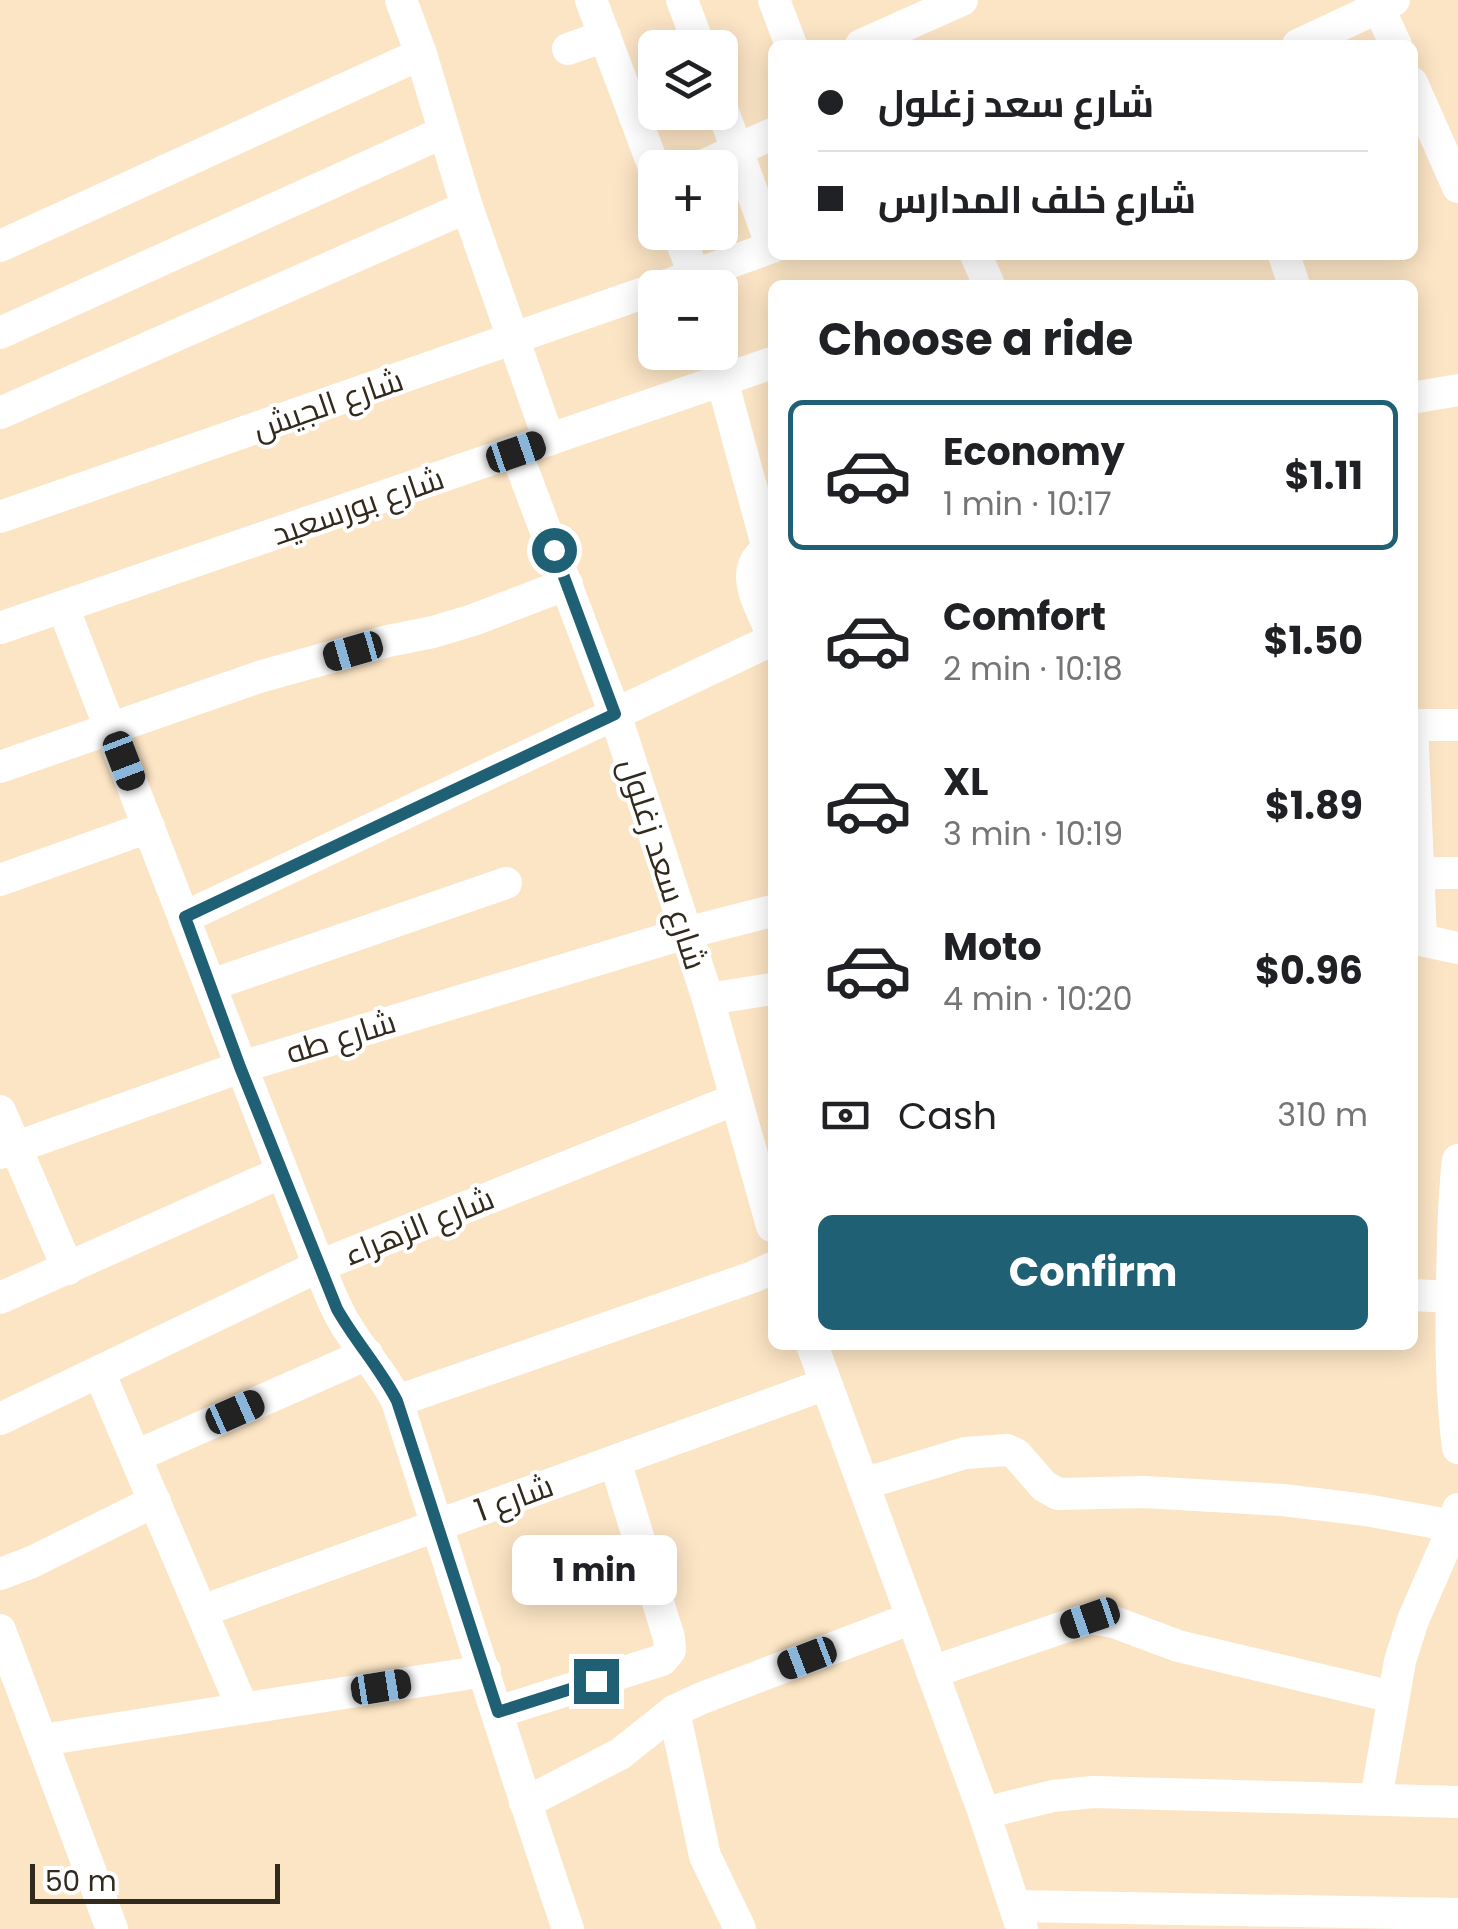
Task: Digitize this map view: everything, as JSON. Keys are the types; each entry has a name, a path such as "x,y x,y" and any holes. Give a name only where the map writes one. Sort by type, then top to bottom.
{"street":[{"path":"401,0 467,207 549,440"},
{"path":"592,0 648,150"},
{"path":"682,0 693,30"},
{"path":"774,0 789,40"},
{"path":"876,40 962,0"},
{"path":"1308,40 1383,2 1394,40"},
{"path":"568,49 605,36"},
{"path":"0,246 421,54"},
{"path":"1418,97 1458,187"},
{"path":"730,130 737,150 768,136"},
{"path":"0,333 444,132"},
{"path":"738,153 768,235"},
{"path":"0,413 467,207"},
{"name":"شارع الجيش","path":"707,270 768,247"},
{"name":"شارع الجيش","path":"0,517 638,295"},
{"name":"شارع بورسعيد","path":"0,628 768,365"},
{"path":"722,380 768,541"},
{"path":"1418,397 1458,390"},
{"name":"شارع سعد زغلول","path":"516,452 615,714 708,999 736,1099 762,1150 768,1196"},
{"path":"768,550 756,559 752,572 753,587 768,626"},
{"path":"0,767 259,676 473,620 567,584"},
{"path":"63,607 337,1309 397,1401 568,1929"},
{"path":"185,917 768,639"},
{"path":"1418,724 1458,725"},
{"path":"0,880 149,827"},
{"path":"1418,862 1418,906"},
{"path":"1419,873 1458,873"},
{"path":"211,985 506,883"},
{"name":"شارع طه","path":"8,1150 240,1067 686,933 768,913"},
{"path":"1418,939 1458,948"},
{"path":"708,999 768,990"},
{"name":"شارع الزهراء","path":"0,1419 319,1266 736,1099"},
{"path":"0,1111 8,1150 68,1270"},
{"path":"1458,1160 1453,1204 1452,1297 1458,1448"},
{"path":"0,1298 282,1172"},
{"path":"397,1401 768,1270"},
{"path":"1418,1294 1452,1297"},
{"path":"814,1350 984,1812 1018,1918 1345,1920 1458,1914"},
{"path":"136,1456 367,1354"},
{"path":"99,1372 243,1709"},
{"name":"شارع 1","path":"202,1611 826,1384"},
{"path":"863,1484 965,1452 1007,1450 1016,1454 1044,1486 1058,1494 1144,1492 1283,1500 1456,1518 1400,1661 1376,1799"},
{"path":"498,1712 662,1660 670,1650 670,1638 615,1461"},
{"path":"0,1574 155,1501"},
{"path":"525,1803 620,1754 674,1712 702,1698 912,1618"},
{"path":"932,1672 1090,1618 1114,1622 1178,1646 1392,1697"},
{"path":"0,1633 112,1929"},
{"path":"42,1740 485,1671"},
{"path":"674,1712 705,1856 740,1929"},
{"path":"984,1812 1053,1796 1092,1792 1458,1802"}],"route":[{"path":"554,550 615,714 185,917 337,1309 397,1401 498,1712 596,1681"}]}
